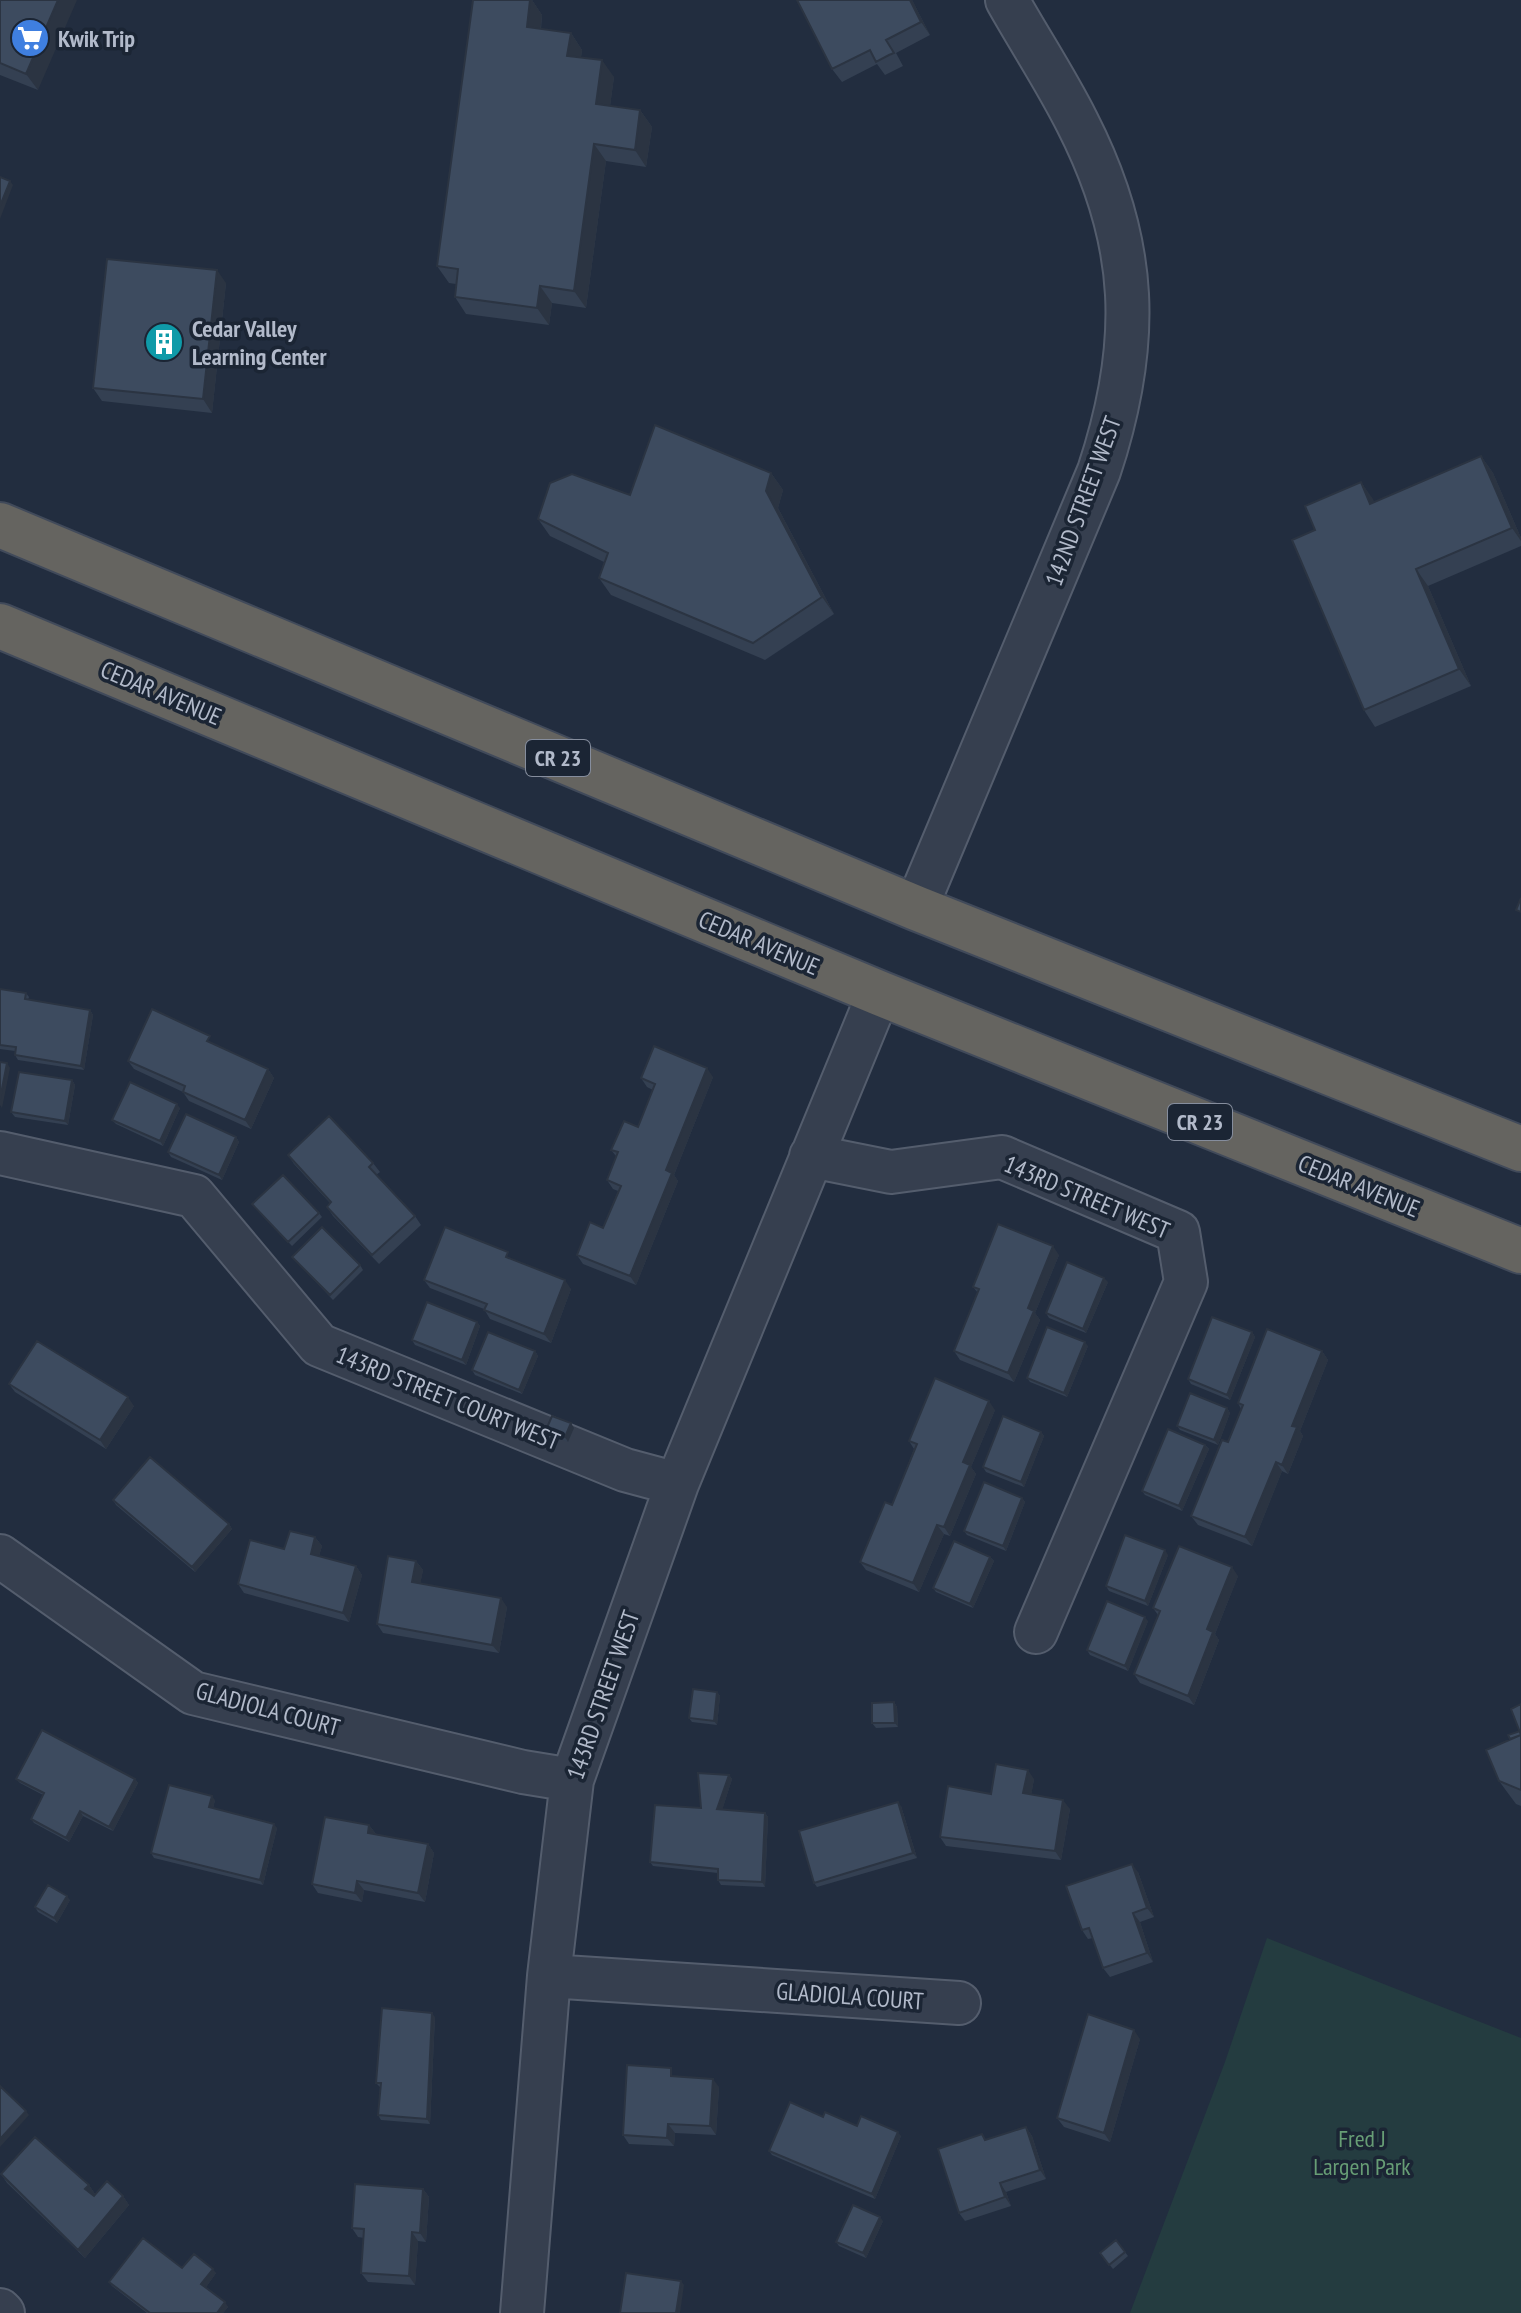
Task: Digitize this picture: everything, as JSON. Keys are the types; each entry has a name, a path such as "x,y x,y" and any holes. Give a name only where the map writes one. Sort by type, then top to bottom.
{"highway":[{"name":"CR 23","path":"0,525 916,908 1521,1149"},
{"name":"CEDAR AVENUE","path":"0,626 879,993 1521,1251"}],"street":[{"name":"142ND STREET WEST","path":"916,908 1099,471 1123,384 1128,340 1129,294 1123,249 1107,190 1077,121 1007,0"},
{"name":"143RD STREET WEST","path":"522,2313 549,1976 572,1780 677,1484 879,993"},
{"name":"143RD STREET COURT WEST","path":"0,1153 194,1196 319,1345 613,1465 677,1484"},
{"name":"143RD STREET WEST","path":"811,1156 891,1172 1002,1157 1178,1232 1186,1282 1036,1632"},
{"name":"GLADIOLA COURT","path":"0,1556 193,1693 523,1772 572,1780"},
{"name":"GLADIOLA COURT","path":"549,1976 959,2003"}],"green space":[{"name":"Fred J Largen Park","path":"1267,1938 1521,2038 1521,2313 1130,2313 1225,2062"}],"building":[{"name":"Kwik Trip","path":"0,0 58,0 26,74 0,63"},
{"path":"473,0 530,0 527,27 571,33 567,56 602,60 596,104 640,110 635,150 594,144 574,291 540,286 537,308 455,297 458,269 437,266"},
{"path":"797,0 910,0 921,22 886,40 894,53 876,62 870,50 832,69"},
{"path":"0,177 10,181 0,206"},
{"name":"Cedar Valley Learning Center","path":"107,259 217,270 203,399 93,388"},
{"path":"655,425 771,473 766,491 822,597 753,643 599,578 608,553 538,519 550,483 572,474 630,495"},
{"path":"1481,456 1512,528 1416,569 1459,669 1364,710 1292,540 1315,530 1305,506 1361,482 1370,504"},
{"path":"0,989 26,993 25,999 90,1010 81,1066 15,1055 16,1047 0,1045"},
{"path":"152,1009 210,1036 207,1041 268,1069 245,1120 183,1092 185,1086 128,1061"},
{"path":"654,1046 707,1068 666,1170 672,1173 630,1276 577,1255 590,1222 603,1228 621,1186 607,1180 618,1152 611,1150 624,1121 638,1127 655,1084 641,1078"},
{"path":"0,1062 7,1063 0,1099"},
{"path":"19,1072 72,1080 65,1121 11,1112"},
{"path":"130,1082 177,1104 160,1141 112,1120"},
{"path":"186,1114 236,1137 219,1175 168,1152"},
{"path":"329,1116 373,1163 369,1167 415,1216 372,1255 327,1207 331,1202 288,1155"},
{"path":"283,1175 319,1213 288,1242 252,1204"},
{"path":"998,1224 1053,1246 1028,1308 1034,1311 1008,1373 954,1351 979,1289 973,1287"},
{"path":"322,1227 360,1265 330,1295 292,1257"},
{"path":"445,1227 508,1252 506,1257 565,1280 544,1334 484,1310 487,1304 424,1280"},
{"path":"1067,1262 1104,1278 1083,1329 1046,1313"},
{"path":"427,1302 477,1322 462,1360 412,1340"},
{"path":"1212,1317 1252,1332 1227,1395 1188,1379"},
{"path":"1047,1327 1085,1342 1064,1393 1027,1378"},
{"path":"1267,1329 1322,1351 1292,1426 1297,1427 1282,1465 1276,1462 1245,1537 1191,1516 1222,1440 1228,1442 1243,1405 1238,1403"},
{"path":"488,1332 535,1351 519,1390 472,1370"},
{"path":"37,1341 128,1397 100,1440 9,1384"},
{"path":"935,1378 989,1401 963,1462 970,1465 944,1527 937,1525 913,1583 860,1562 885,1502 892,1505 917,1444 909,1441"},
{"path":"1190,1393 1227,1408 1214,1440 1177,1426"},
{"path":"552,1416 571,1423 565,1437 546,1430"},
{"path":"1003,1416 1041,1432 1021,1482 983,1467"},
{"path":"1168,1429 1205,1445 1179,1506 1142,1491"},
{"path":"150,1457 229,1524 192,1567 113,1500"},
{"path":"984,1482 1022,1498 1003,1546 964,1531"},
{"path":"290,1531 315,1537 311,1554 356,1566 343,1613 238,1584 250,1540 284,1549"},
{"path":"1125,1535 1165,1550 1145,1601 1106,1586"},
{"path":"954,1541 990,1557 970,1604 933,1588"},
{"path":"1179,1546 1232,1567 1207,1629 1213,1632 1188,1696 1134,1674 1160,1611 1153,1608"},
{"path":"388,1556 416,1561 412,1582 501,1598 492,1645 377,1624"},
{"path":"1107,1601 1145,1617 1125,1666 1087,1650"},
{"path":"693,1689 717,1692 714,1721 689,1718"},
{"path":"894,1702 895,1723 872,1723 872,1703"},
{"path":"1521,1704 1521,1735 1511,1709"},
{"path":"42,1730 135,1779 109,1827 80,1811 66,1838 31,1819 44,1793 16,1779"},
{"path":"1520,1731 1521,1735 1510,1739 1508,1735"},
{"path":"1521,1735 1521,1790 1499,1781 1486,1750"},
{"path":"996,1764 1028,1770 1023,1793 1063,1800 1055,1851 940,1837 948,1786 991,1794"},
{"path":"698,1773 729,1775 717,1809 765,1813 762,1882 718,1880 718,1869 650,1862 655,1805 701,1808"},
{"path":"169,1785 212,1796 209,1807 274,1824 260,1880 151,1853"},
{"path":"898,1802 913,1853 814,1883 799,1831"},
{"path":"325,1817 369,1825 368,1833 428,1844 418,1893 357,1881 355,1893 312,1884"},
{"path":"1132,1864 1147,1908 1133,1913 1147,1953 1103,1968 1089,1928 1082,1930 1066,1886"},
{"path":"48,1885 67,1896 54,1918 35,1907"},
{"path":"382,2008 432,2013 427,2119 378,2115 381,2083 376,2083"},
{"path":"1088,2014 1134,2030 1104,2133 1057,2118"},
{"path":"627,2065 671,2068 671,2076 713,2079 710,2126 668,2124 667,2138 623,2135"},
{"path":"0,2086 26,2111 0,2139"},
{"path":"790,2102 823,2117 825,2112 857,2126 861,2116 898,2132 872,2194 769,2151"},
{"path":"1026,2127 1040,2170 1000,2183 1005,2197 959,2213 938,2149 982,2134 985,2140"},
{"path":"35,2137 89,2185 85,2189 94,2196 107,2181 123,2196 78,2250 1,2174"},
{"path":"355,2184 423,2189 420,2233 412,2232 409,2276 361,2273 364,2229 352,2228"},
{"path":"853,2205 880,2217 863,2253 836,2242"},
{"path":"143,2238 182,2268 194,2254 213,2269 201,2284 225,2302 217,2313 150,2313 109,2282"},
{"path":"1116,2240 1125,2252 1109,2265 1100,2253"},
{"path":"626,2273 681,2281 676,2313 620,2313"}],"place":[{"name":"Kwik Trip","path":"30,38"},
{"name":"Cedar Valley Learning Center","path":"164,342"}]}
